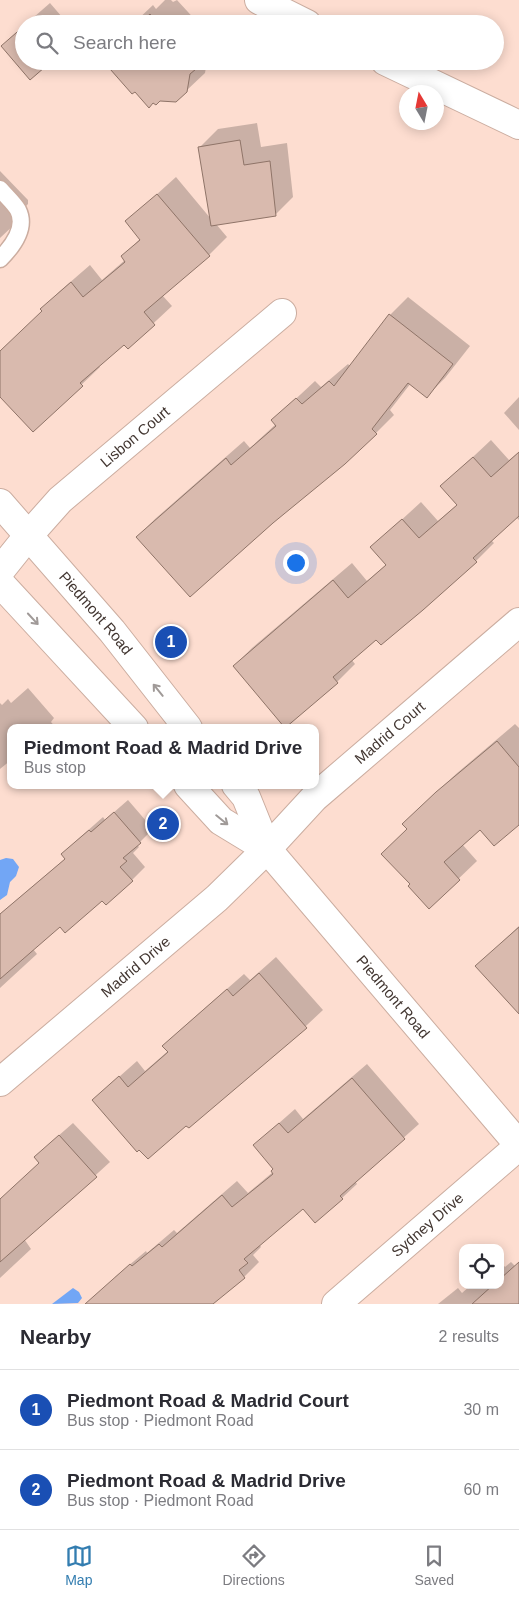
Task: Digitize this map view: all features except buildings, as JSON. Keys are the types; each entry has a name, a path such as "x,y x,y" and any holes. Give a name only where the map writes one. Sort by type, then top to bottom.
{"street":[{"path":"258,0 289,15"},
{"path":"404,70 519,125"},
{"name":"Lisbon Court","path":"0,571 28,536 66,495 282,313"},
{"name":"Piedmont Road","path":"0,503 112,631 185,724"},
{"path":"0,583 130,724"},
{"name":"Madrid Court","path":"267,850 314,798 519,622"},
{"name":"Piedmont Road","path":"192,789 220,821 267,850 519,1146"},
{"name":"Piedmont Road","path":"239,789 246,797 267,850"},
{"name":"Madrid Drive","path":"0,1082 217,898 267,850"},
{"name":"Sydney Drive","path":"336,1304 519,1146"}],"lane":[{"path":"0,189 17,209 22,219 19,234 0,259"}],"water":[{"path":"6,858 13,859 19,867 16,876 10,882 7,895 0,900 0,860"},
{"path":"73,1288 79,1292 82,1298 78,1303 52,1304"}],"place":[{"name":"Piedmont Road & Madrid Court","path":"171,642"},
{"name":"Piedmont Road & Madrid Drive","path":"163,824"}]}
